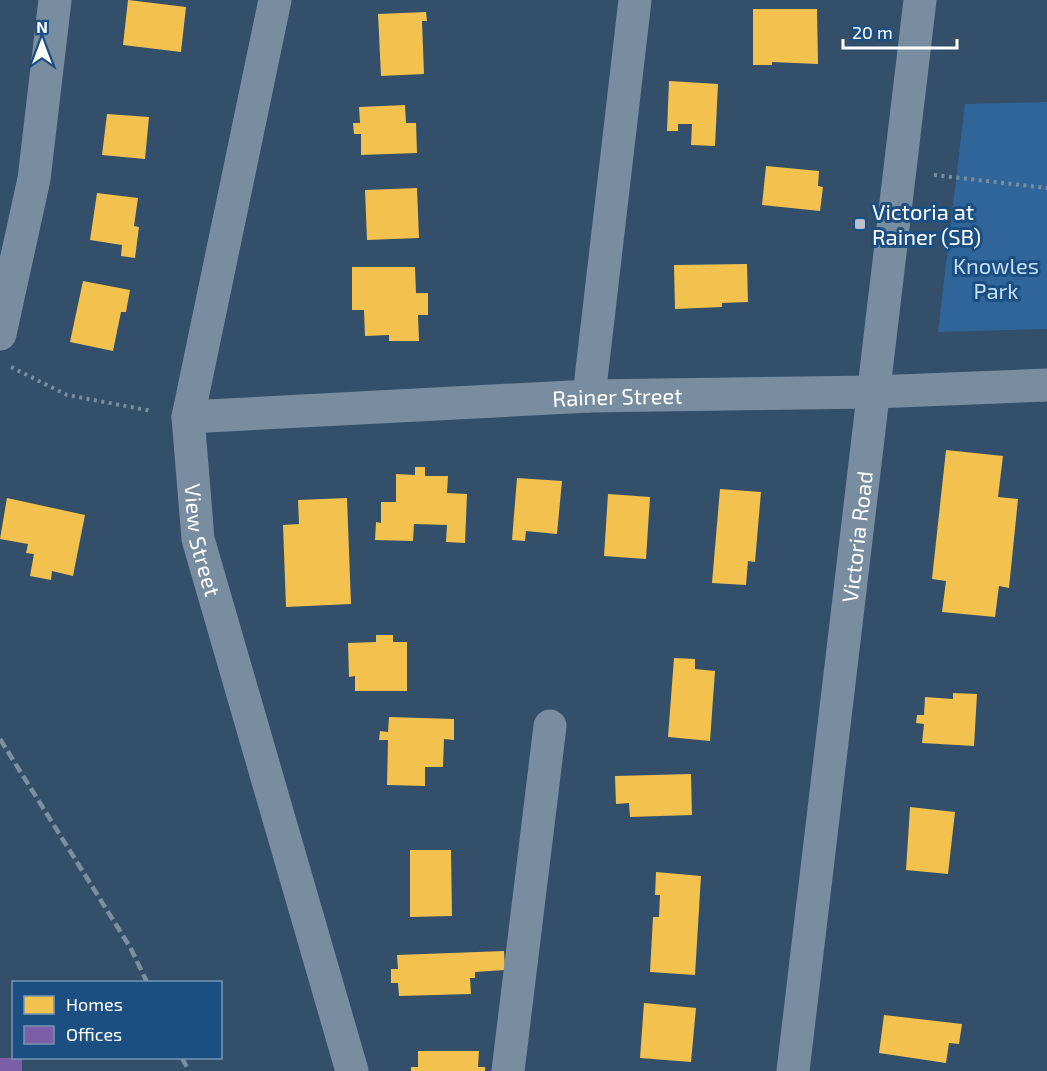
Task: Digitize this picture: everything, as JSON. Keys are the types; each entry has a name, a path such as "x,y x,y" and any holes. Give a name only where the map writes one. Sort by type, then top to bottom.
{"street":[{"path":"0,334 34,180 55,0"},
{"name":"View Street","path":"275,0 188,417 198,539 351,1071"},
{"path":"589,396 635,0"},
{"name":"Victoria Road","path":"793,1071 920,0"},
{"name":"Rainer Street","path":"188,417 589,396 873,392 1047,385"},
{"path":"508,1071 550,726"}],"path":[{"path":"899,171 1047,188"},
{"path":"10,367 67,395 188,417"}],"green space":[{"name":"Knowles Park","path":"1047,102 1047,329 938,332 965,104"}],"building: Homes":[{"path":"128,0 186,7 181,52 123,45"},
{"path":"753,9 817,9 818,64 772,62 772,65 753,65"},
{"path":"426,12 427,21 422,21 424,74 381,76 378,14"},
{"path":"669,81 718,84 715,146 691,145 692,124 678,124 678,131 667,131"},
{"path":"405,105 406,123 416,123 417,153 361,155 361,134 354,134 353,123 360,123 359,107"},
{"path":"107,114 149,117 145,159 102,155"},
{"path":"766,166 819,171 818,186 823,187 820,211 762,205"},
{"path":"417,188 419,238 367,240 365,190"},
{"path":"97,193 138,198 134,226 139,227 135,258 121,256 122,245 90,240"},
{"path":"747,264 748,302 722,303 722,307 675,309 674,265"},
{"path":"352,267 415,267 416,293 428,293 428,315 418,315 419,341 389,341 389,335 365,336 364,310 352,310"},
{"path":"83,281 130,290 126,312 121,312 113,351 70,342"},
{"path":"946,450 1003,456 998,497 1018,499 1009,588 999,586 995,617 942,612 946,581 932,579"},
{"path":"415,467 425,467 425,476 448,476 447,493 467,494 465,543 446,542 447,525 414,524 413,541 375,540 376,522 381,523 381,502 396,502 396,474 415,475"},
{"path":"517,478 562,481 557,534 526,531 525,541 512,540"},
{"path":"720,489 761,492 755,562 748,561 746,585 712,583"},
{"path":"608,494 650,497 646,559 604,556"},
{"path":"7,498 85,515 73,576 52,571 51,580 30,576 34,554 26,553 28,544 0,539"},
{"path":"347,498 351,604 286,607 283,525 299,524 298,500"},
{"path":"376,635 393,635 393,642 407,642 407,691 355,691 355,676 349,677 348,643 376,642"},
{"path":"674,658 695,659 695,669 715,671 710,741 668,737"},
{"path":"953,693 977,694 974,746 922,743 924,724 916,723 917,715 924,715 925,697 953,699"},
{"path":"389,717 454,719 454,740 444,739 443,767 425,767 425,786 387,785 388,740 379,740 380,731 388,732"},
{"path":"691,774 692,815 630,817 629,803 616,804 615,776"},
{"path":"910,807 955,812 948,874 906,870"},
{"path":"410,850 451,850 452,916 410,917"},
{"path":"656,872 701,876 695,975 650,972 653,917 659,917 660,895 655,895"},
{"path":"504,951 505,970 475,972 475,978 470,978 471,994 399,996 398,983 391,983 391,969 398,969 397,955"},
{"path":"644,1003 696,1008 691,1062 640,1058"},
{"path":"884,1015 962,1024 959,1044 949,1043 946,1063 879,1053"},
{"path":"418,1051 479,1051 478,1067 485,1067 485,1071 411,1071 411,1067 418,1067"}],"building: Offices":[{"path":"0,1058 22,1059 22,1071 0,1071"}],"railway":[{"path":"0,739 130,947 147,981"},
{"path":"183,1059 189,1071"}],"place":[{"name":"Victoria at Rainer (SB)","path":"860,224"}]}
